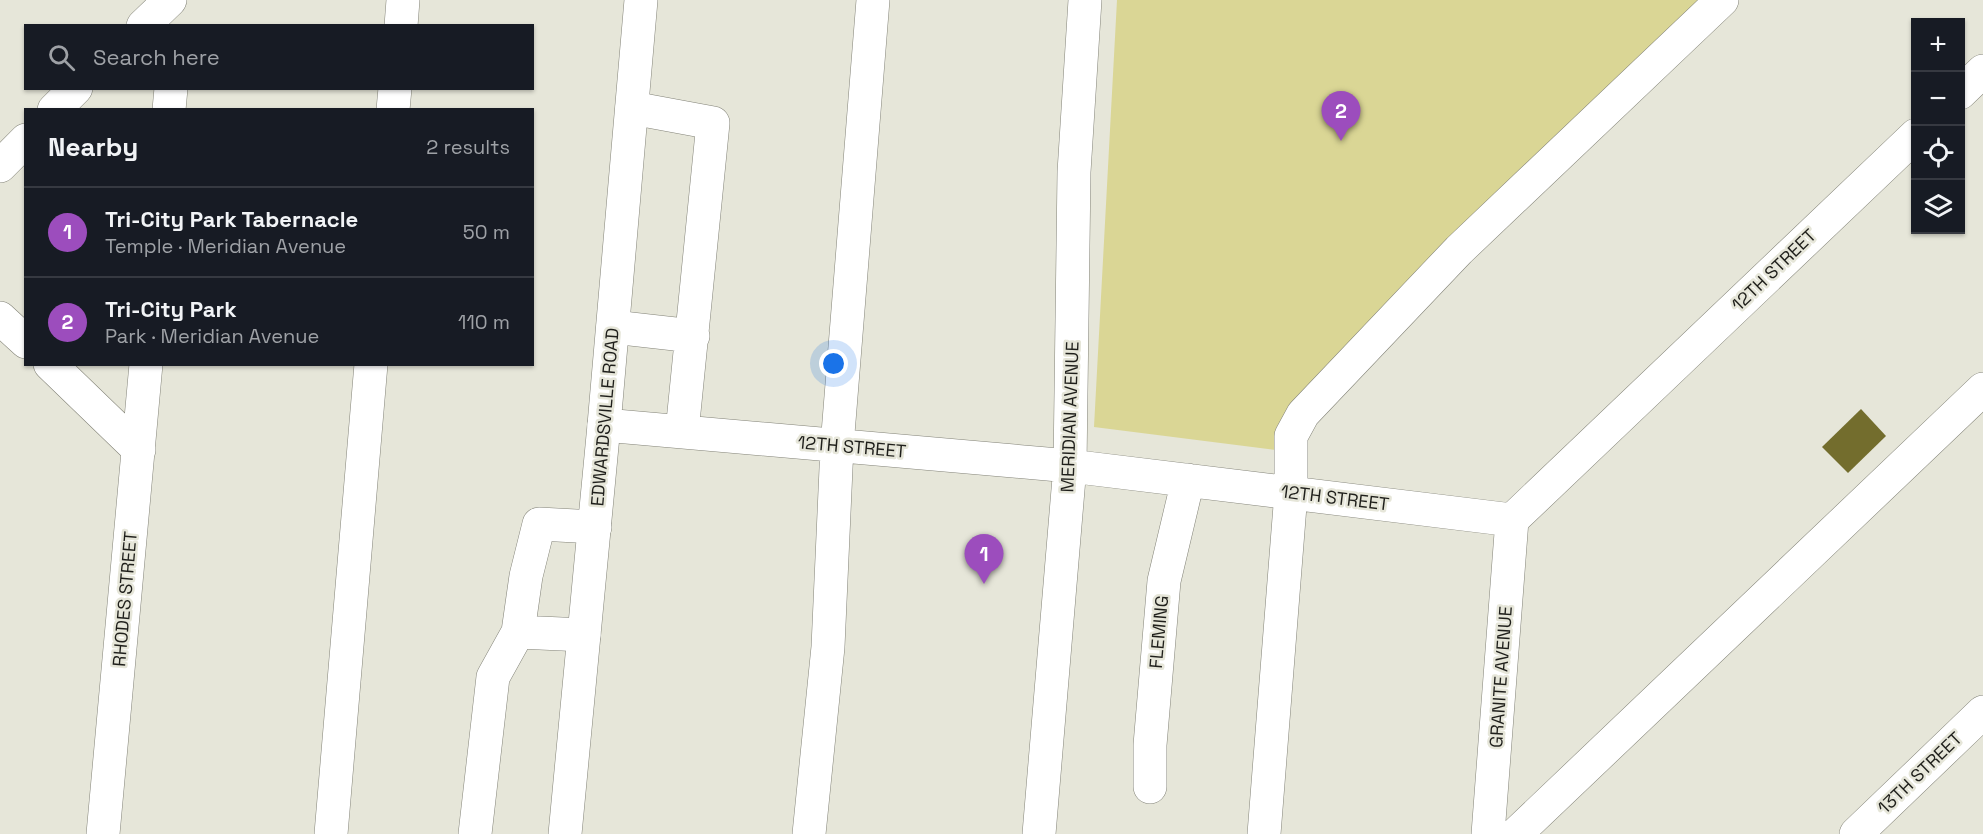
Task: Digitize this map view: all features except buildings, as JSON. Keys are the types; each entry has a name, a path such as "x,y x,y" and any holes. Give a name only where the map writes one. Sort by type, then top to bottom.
{"street":[{"path":"145,24 170,0"},
{"path":"177,24 179,0"},
{"path":"401,24 403,0"},
{"name":"EDWARDSVILLE ROAD","path":"565,834 595,526 641,0"},
{"path":"809,834 828,647 837,446 873,0"},
{"name":"MERIDIAN AVENUE","path":"1039,834 1071,466 1074,172 1085,0"},
{"path":"1264,834 1291,493 1291,436 1302,414 1459,250 1722,0"},
{"path":"1965,88 1983,71"},
{"path":"56,108 74,90"},
{"path":"169,108 171,90"},
{"path":"393,108 395,90"},
{"path":"632,108 713,123 682,432"},
{"name":"12TH STREET","path":"604,425 1071,466 1512,520 1911,140"},
{"path":"0,166 24,142"},
{"path":"0,318 24,340"},
{"path":"613,327 693,336"},
{"path":"52,366 139,450"},
{"name":"RHODES STREET","path":"103,834 146,366"},
{"path":"331,834 371,366"},
{"path":"1516,834 1983,389"},
{"name":"FLEMING","path":"1150,787 1150,745 1164,581 1188,480"},
{"name":"GRANITE AVENUE","path":"1488,834 1512,520"},
{"path":"475,834 493,678 518,632 526,576 539,524 595,526"},
{"path":"518,632 584,635"},
{"name":"13TH STREET","path":"1856,834 1983,712"}],"shaded area":[{"path":"1117,0 1722,0 1459,250 1291,452 1094,427"}],"place":[{"name":"Tri-City Park","path":"1341,141"},
{"name":"Tri-City Park Tabernacle","path":"984,584"}]}
